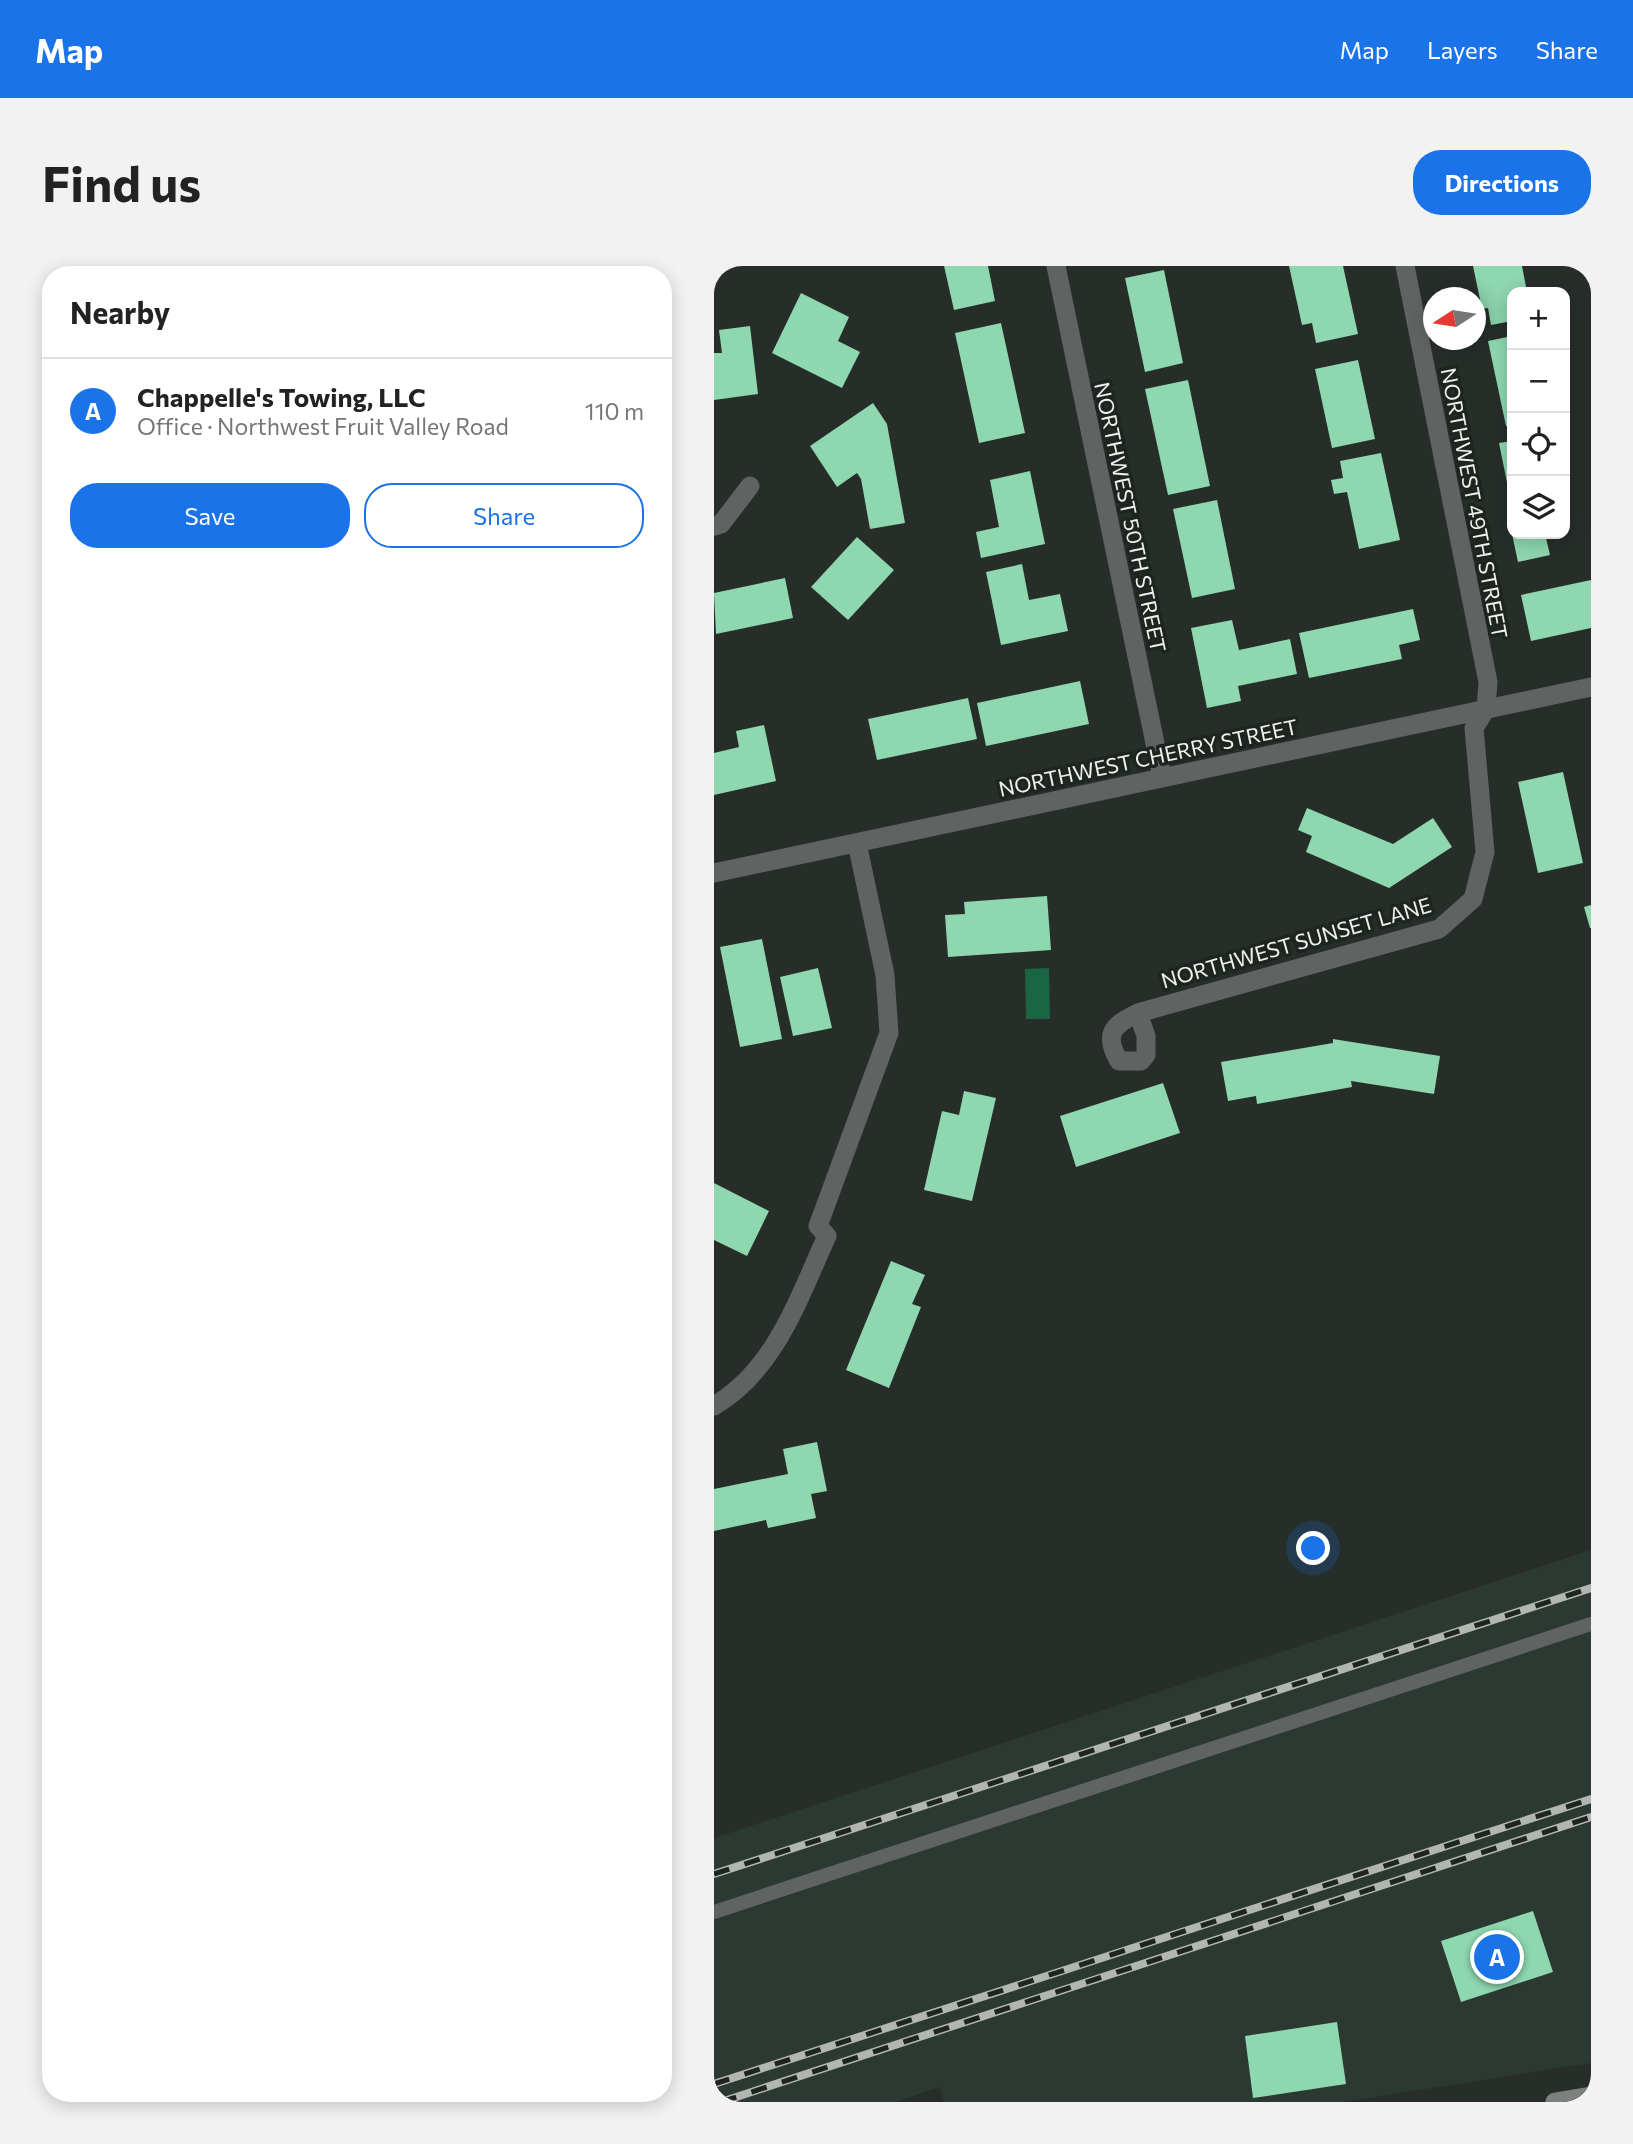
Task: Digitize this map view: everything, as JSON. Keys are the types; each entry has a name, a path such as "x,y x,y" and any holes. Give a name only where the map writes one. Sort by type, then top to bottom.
{"main road":[{"path":"1555,2102 1591,2096"}],"street":[{"name":"NORTHWEST 50TH STREET","path":"1056,266 1162,777"},
{"name":"NORTHWEST 49TH STREET","path":"1405,266 1488,682 1486,709"},
{"path":"714,526 721,524 750,486"},
{"name":"NORTHWEST CHERRY STREET","path":"714,873 1591,687"},
{"name":"NORTHWEST SUNSET LANE","path":"1138,1013 1439,929 1473,899 1485,852 1474,728 1486,709"},
{"path":"714,1406 736,1393 773,1352 827,1236 818,1226 889,1033 885,975 857,843"}],"lane":[{"path":"714,1912 1591,1624"}],"shaded area":[{"path":"1049,968 1050,1019 1026,1019 1025,969"},
{"path":"1591,1550 1591,2063 1343,2102 944,2102 940,2087 895,2102 714,2102 714,1838"}],"building":[{"path":"944,266 988,266 995,301 954,310"},
{"path":"1289,266 1343,266 1358,334 1316,343 1312,323 1302,325"},
{"path":"1473,266 1522,266 1526,287 1507,287 1507,322 1491,325 1486,308 1486,287 1477,287"},
{"path":"1164,270 1183,363 1145,372 1125,278"},
{"path":"801,293 849,317 838,341 860,352 842,388 772,353"},
{"path":"1001,323 1025,433 979,443 955,333"},
{"path":"750,326 758,394 714,400 714,353 722,353 719,330"},
{"path":"1507,337 1507,426 1506,426 1488,341"},
{"path":"1358,360 1375,439 1332,448 1315,369"},
{"path":"1188,380 1210,486 1168,495 1145,389"},
{"path":"873,403 887,424 905,523 870,529 861,479 857,473 837,487 810,446"},
{"path":"1507,442 1507,482 1499,443"},
{"path":"1381,453 1400,540 1359,549 1347,492 1334,494 1331,480 1343,478 1340,461"},
{"path":"1030,471 1045,544 981,558 976,532 999,527 990,480"},
{"path":"1217,500 1235,589 1192,598 1173,509"},
{"path":"857,537 894,570 848,620 811,587"},
{"path":"1513,539 1546,539 1550,555 1518,562"},
{"path":"1022,564 1029,600 1060,594 1068,631 1001,645 986,572"},
{"path":"785,578 793,618 716,634 714,593"},
{"path":"1591,580 1591,628 1531,641 1521,595"},
{"path":"1413,609 1420,640 1399,645 1402,659 1309,678 1299,633"},
{"path":"1232,620 1239,650 1290,639 1297,674 1238,686 1241,701 1207,708 1191,628"},
{"path":"1080,681 1089,724 986,746 977,703"},
{"path":"968,698 977,739 877,760 868,719"},
{"path":"764,725 776,781 714,795 714,753 739,747 736,731"},
{"path":"1563,772 1583,863 1538,873 1518,782"},
{"path":"1307,808 1393,844 1433,818 1452,847 1389,888 1306,852 1312,836 1298,830"},
{"path":"1047,896 1051,950 948,957 945,915 965,914 964,902"},
{"path":"1591,905 1591,928 1590,928 1584,907"},
{"path":"762,939 782,1039 740,1047 720,947"},
{"path":"818,968 832,1028 793,1036 780,977"},
{"path":"1333,1039 1440,1056 1434,1094 1351,1081 1352,1087 1257,1104 1256,1096 1228,1101 1221,1062 1333,1043"},
{"path":"1163,1083 1180,1133 1076,1167 1060,1116"},
{"path":"964,1091 996,1098 972,1201 924,1190 942,1111 959,1115"},
{"path":"714,1183 769,1211 747,1256 714,1240"},
{"path":"891,1261 925,1275 912,1304 921,1307 889,1388 846,1370"},
{"path":"817,1442 827,1491 811,1494 816,1518 768,1528 766,1520 714,1531 714,1489 788,1474 783,1449"},
{"path":"1533,1911 1553,1972 1461,2002 1441,1941"},
{"path":"1337,2022 1346,2084 1253,2098 1245,2036"}],"railway":[{"path":"714,1874 1591,1588"},
{"path":"714,2084 1591,1799"},
{"path":"721,2102 1591,1817"}],"place":[{"name":"Chappelle's Towing, LLC","path":"1497,1957"}]}
